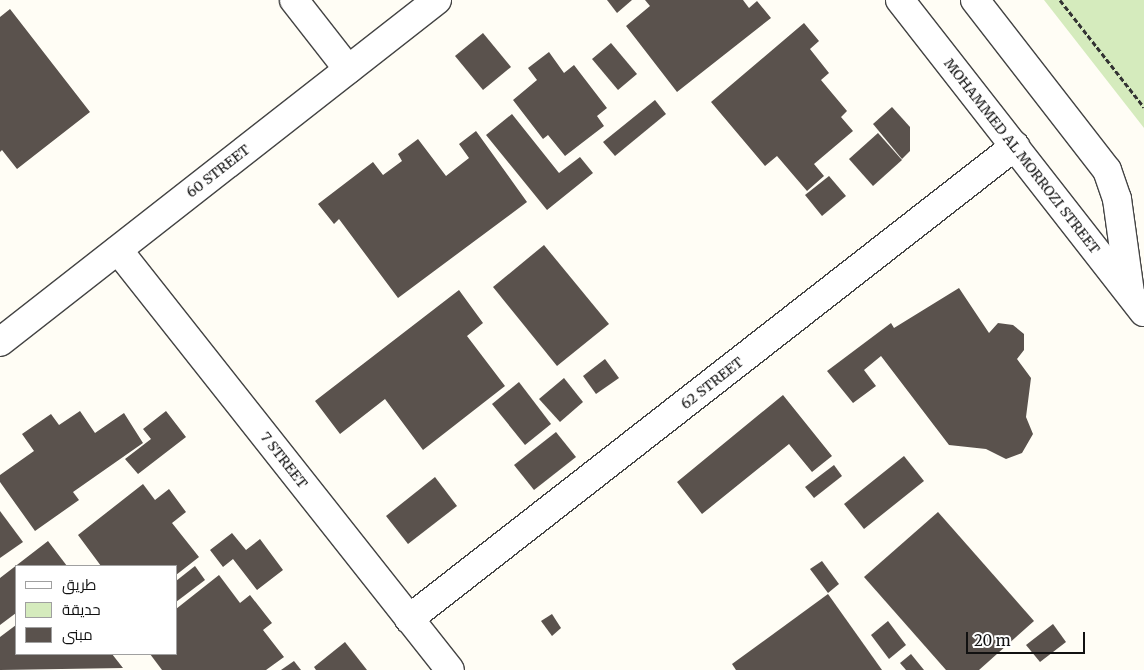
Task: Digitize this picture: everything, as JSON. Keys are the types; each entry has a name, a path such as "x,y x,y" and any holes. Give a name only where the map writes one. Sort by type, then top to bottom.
{"street":[{"path":"294,0 348,69"},
{"name":"60 STREET","path":"0,342 437,0"},
{"name":"MOHAMMED AL MORROZI STREET","path":"900,0 1137,303"},
{"path":"975,0 1107,170 1118,199 1137,303"},
{"name":"62 STREET","path":"410,619 1014,146"},
{"name":"7 STREET","path":"118,250 450,670"}],"path":[{"path":"1060,0 1144,107"}],"green space":[{"path":"1044,0 1144,0 1144,128"}],"building":[{"path":"607,0 632,0 617,13"},
{"path":"645,0 743,0 749,8 757,1 771,18 677,92 626,26 650,6"},
{"path":"10,9 90,112 17,169 2,150 0,152 0,17"},
{"path":"804,23 819,41 810,49 829,73 821,80 847,111 841,117 853,131 814,164 824,176 807,191 777,156 765,166 711,102"},
{"path":"483,33 511,67 483,90 455,56"},
{"path":"611,43 637,74 618,90 592,59"},
{"path":"549,52 564,73 574,65 607,108 597,116 604,126 565,156 548,135 543,139 513,100 537,80 528,68"},
{"path":"655,100 666,114 615,156 603,142"},
{"path":"892,107 910,127 910,151 902,159 873,124"},
{"path":"512,114 559,173 580,157 593,173 547,210 486,135"},
{"path":"476,131 527,202 398,298 339,219 334,224 318,204 373,162 383,175 402,161 398,154 418,139 446,176 469,158 459,144"},
{"path":"878,133 902,160 873,186 849,159"},
{"path":"829,176 846,196 822,216 805,195"},
{"path":"544,245 609,324 557,366 493,287"},
{"path":"959,288 989,333 998,323 1013,325 1024,334 1024,350 1017,359 1031,378 1026,417 1033,434 1022,453 1006,459 986,449 949,445 881,356 864,370 876,386 853,403 827,371 891,323 894,328"},
{"path":"459,290 483,323 467,336 505,386 423,450 385,399 340,434 315,401"},
{"path":"605,359 619,378 596,394 583,376"},
{"path":"564,378 583,402 560,422 539,399"},
{"path":"519,382 551,424 525,445 492,404"},
{"path":"783,395 832,456 812,472 789,444 702,514 677,482"},
{"path":"80,411 95,433 124,413 143,443 73,492 79,500 35,531 0,482 0,475 34,451 22,434 51,414 59,425"},
{"path":"166,411 186,437 138,474 125,459 151,439 143,429"},
{"path":"556,432 576,457 534,490 514,465"},
{"path":"904,456 924,481 864,529 844,504"},
{"path":"834,465 842,476 814,498 805,487"},
{"path":"435,477 457,506 408,544 386,516"},
{"path":"143,484 155,500 169,489 186,512 172,523 199,557 178,573 178,565 100,565 78,535"},
{"path":"0,511 23,542 0,558"},
{"path":"938,512 1034,621 979,670 946,670 864,577"},
{"path":"232,533 246,550 260,539 283,570 257,590 233,559 223,567 210,550"},
{"path":"48,541 66,565 17,565"},
{"path":"822,561 839,584 828,593 810,569"},
{"path":"15,566 15,614 0,625 0,578"},
{"path":"195,566 205,580 178,600 178,579"},
{"path":"219,575 240,603 250,595 272,623 263,630 284,657 266,670 162,670 151,655 178,655 178,607"},
{"path":"828,594 882,670 736,670 732,664"},
{"path":"552,614 561,628 552,636 541,621"},
{"path":"888,621 906,645 889,659 871,635"},
{"path":"1053,624 1066,642 1040,662 1026,645"},
{"path":"15,626 15,655 113,655 123,668 0,670 0,637"},
{"path":"345,642 367,670 316,670 314,667"},
{"path":"911,654 924,670 906,670 900,663"},
{"path":"294,661 301,670 281,670"}]}
